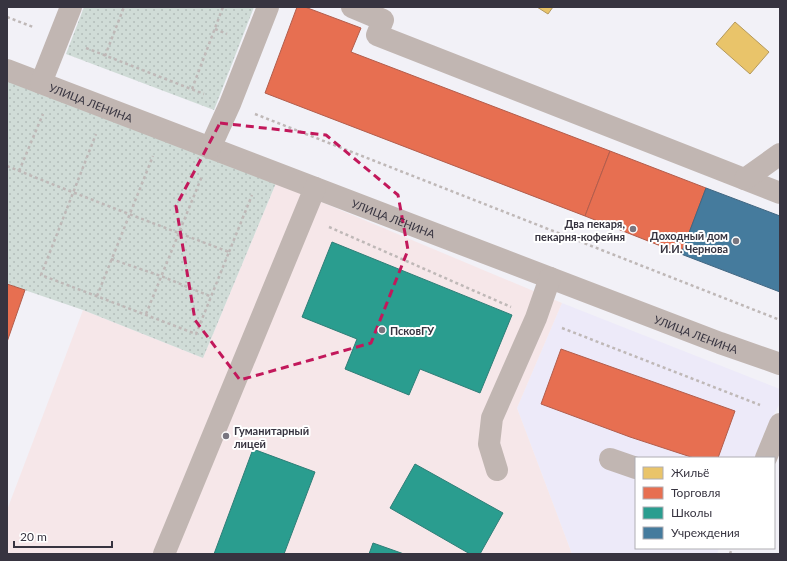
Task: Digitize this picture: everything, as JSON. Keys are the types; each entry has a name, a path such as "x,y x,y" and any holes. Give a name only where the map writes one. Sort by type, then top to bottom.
{"street":[{"path":"41,83 71,7"},
{"path":"210,148 230,104 268,7"},
{"path":"352,7 383,20 377,35 780,193"},
{"name":"УЛИЦА ЛЕНИНА","path":"7,70 720,343 780,364"},
{"path":"745,179 780,154"},
{"path":"164,554 315,188"},
{"path":"497,470 489,444 492,418 536,318 550,278"},
{"path":"766,457 780,424"},
{"path":"610,459 635,468"}],"path":[{"path":"105,56 124,7"},
{"path":"192,89 223,7"},
{"path":"7,17 780,320"},
{"path":"19,171 43,113 50,116"},
{"path":"90,131 96,134 41,275 196,334 252,195 259,198"},
{"path":"97,296 152,156 160,158"},
{"path":"7,166 229,252"},
{"path":"146,314 202,175"},
{"path":"304,215 536,318 765,407"},
{"path":"111,259 161,276 212,297"}],"highlighted area":[{"path":"220,123 326,135 398,195 408,250 371,343 240,380 195,320 176,206"}],"shaded area":[{"path":"84,7 254,7 214,110 66,54"},
{"path":"7,79 276,183 203,358 83,310 7,284"},
{"name":"Гуманитарный лицей","path":"276,183 562,303 517,408 572,554 7,554 7,510 83,310 203,358"},
{"path":"562,303 780,389 780,403 765,431 755,457 635,457 635,549 719,549 717,554 572,554 517,408"}],"building: Жильё":[{"path":"537,7 553,7 548,14"},
{"path":"735,22 769,52 750,74 716,44"}],"building: Торговля":[{"path":"297,7 305,7 361,28 351,52 610,151 585,216 265,93"},
{"path":"610,151 706,188 681,254 585,216"},
{"path":"7,284 25,290 7,342"},
{"path":"561,349 735,411 718,457 691,457 630,437 541,404"}],"building: Школы":[{"path":"332,242 512,315 480,393 420,369 409,395 345,369 357,339 302,317"},
{"path":"253,449 315,472 284,554 214,554"},
{"path":"415,464 503,513 480,554 470,554 390,508"},
{"path":"373,543 404,554 369,554"}],"building: Учреждения":[{"path":"706,188 780,216 780,292 681,254"}],"place":[{"name":"Два пекаря, пекарня-кофейня","path":"633,229"},
{"name":"Доходный дом И.И. Чернова","path":"736,241"},
{"name":"ПсковГУ","path":"382,330"},
{"name":"Гуманитарный лицей","path":"226,436"}]}
